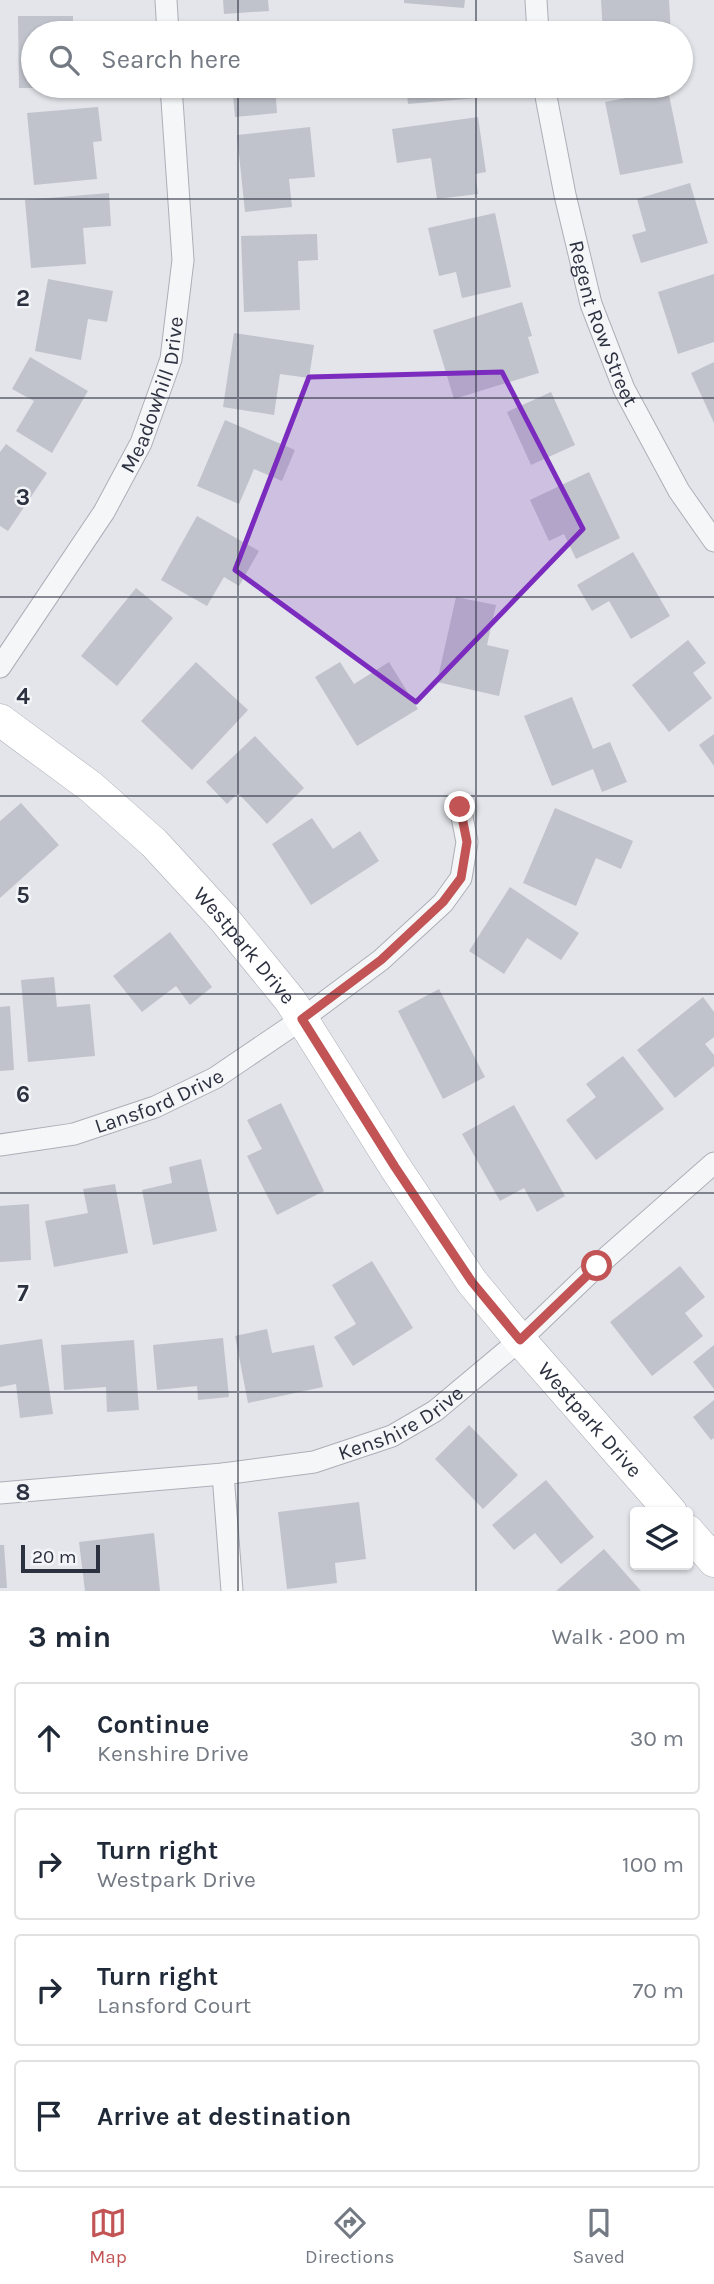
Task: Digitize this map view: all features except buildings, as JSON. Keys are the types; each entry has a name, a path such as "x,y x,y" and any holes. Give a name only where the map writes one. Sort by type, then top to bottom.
{"street":[{"path":"166,0 167,21"},
{"path":"536,0 537,21"},
{"name":"Meadowhill Drive","path":"0,667 104,512 141,443 170,359 183,260 172,98"},
{"name":"Regent Row Street","path":"546,98 565,195 596,316 624,389 679,491 714,541"},
{"name":"Westpark Drive","path":"0,720 91,787 155,843 223,919 290,1000 395,1167 465,1270 520,1340 667,1507"},
{"name":"Lansford Drive","path":"0,1145 74,1134 155,1107 215,1078 302,1019 381,960 443,902 461,878 467,842 460,807"},
{"name":"Kenshire Drive","path":"0,1493 223,1474 314,1462 392,1436 435,1411 520,1340 597,1266 714,1163"},
{"path":"223,1474 232,1591"},
{"path":"693,1537 714,1561"}],"highlighted area":[{"path":"502,372 583,529 416,702 235,570 309,377"}],"route":[{"path":"460,807 467,842 461,878 443,902 381,960 302,1019 395,1167 472,1282 520,1340 597,1266"}]}
